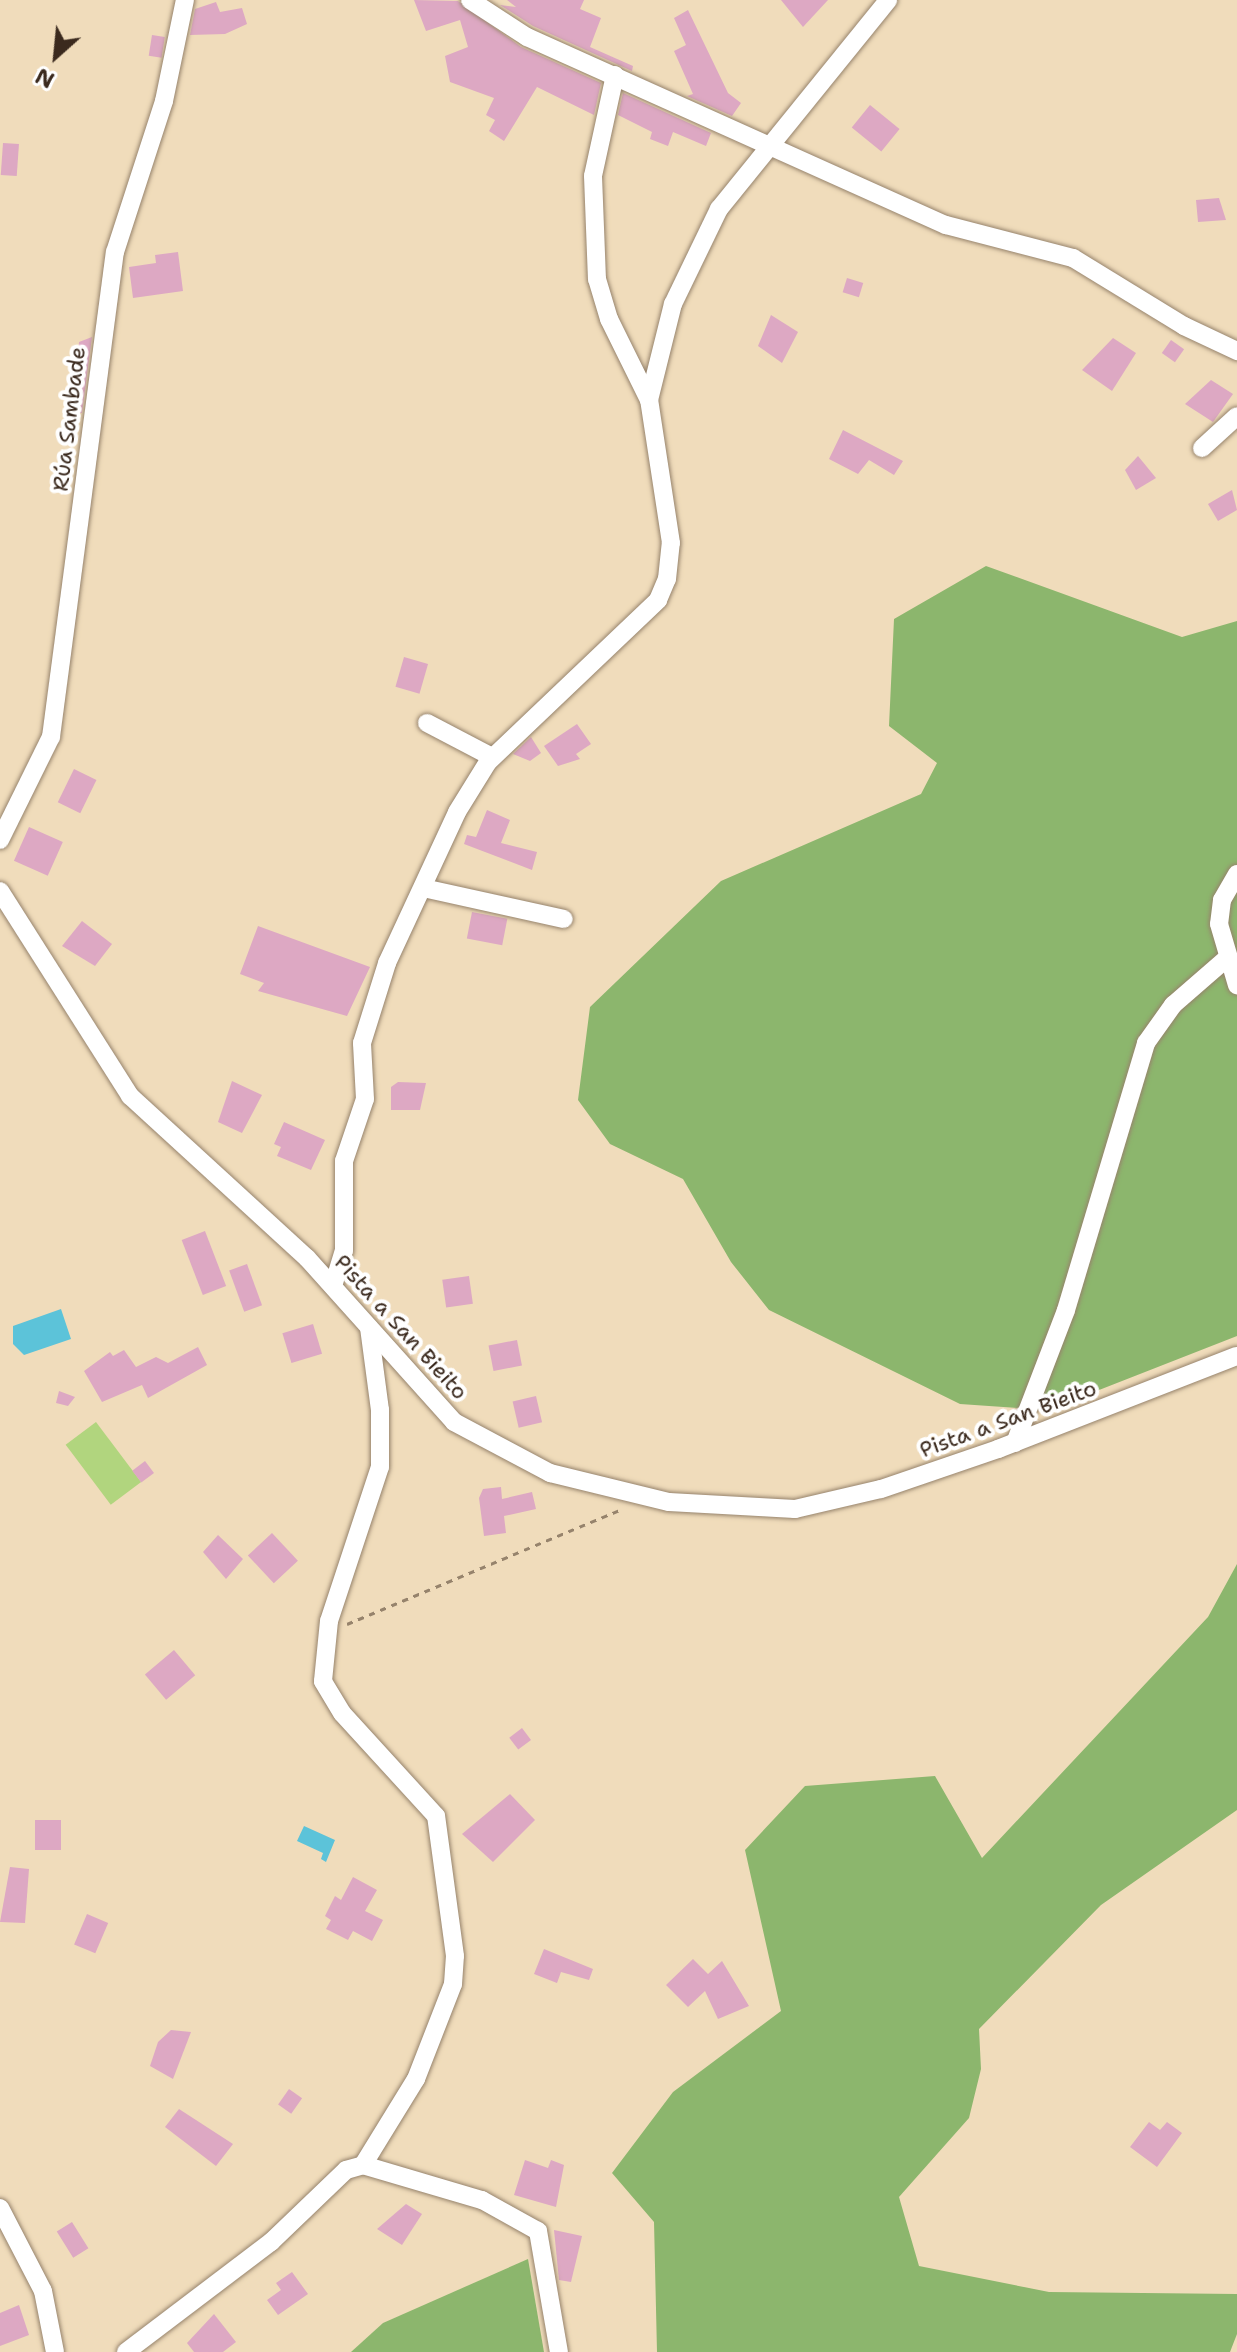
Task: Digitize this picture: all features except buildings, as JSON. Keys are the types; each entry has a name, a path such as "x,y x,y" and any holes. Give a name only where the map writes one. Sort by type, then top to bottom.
{"street":[{"name":"Rúa Sambade","path":"0,840 51,737 115,252 164,101 185,0"},
{"path":"470,0 527,37 946,225 1073,258 1172,319 1237,351"},
{"path":"649,400 670,314 695,254 719,209 769,143 888,0"},
{"path":"333,1286 344,1251 344,1161 365,1099 365,1028 387,963 457,812 492,757 648,614 667,579 671,543 649,400 605,311 597,279 593,176 615,75"},
{"path":"1202,448 1237,416"},
{"path":"427,723 492,757"},
{"path":"1237,874 1222,900 1219,924 1237,985"},
{"path":"423,888 564,919"},
{"name":"Pista a San Bieito","path":"0,893 130,1096 333,1286 434,1403 479,1439 578,1482 652,1499 745,1510 795,1509 881,1489 1015,1443 1237,1356"},
{"path":"1015,1443 1066,1310 1146,1043 1173,1005 1227,958"},
{"path":"363,2165 403,2104 442,2024 455,1956 436,1816 331,1699 322,1675 325,1634 380,1467 380,1410 369,1328"},
{"path":"126,2352 271,2242 346,2170 363,2165 482,2200 538,2231 559,2352"},
{"path":"0,2208 43,2291 55,2352"}],"path":[{"path":"325,1634 622,1509"}],"green space":[{"path":"986,566 1182,637 1237,621 1237,1336 1048,1410 960,1404 769,1310 731,1262 683,1179 610,1144 578,1100 590,1007 721,881 921,794 937,763 889,726 894,619"},
{"path":"96,1422 141,1482 111,1505 66,1445"},
{"path":"1237,1564 1237,1810 1101,1905 979,2029 981,2069 969,2118 899,2197 919,2266 1049,2292 1237,2294 1237,2334 1230,2352 657,2352 654,2222 612,2173 673,2092 781,2011 745,1850 805,1786 935,1776 982,1858 1208,1617"},
{"path":"528,2259 544,2352 351,2352 383,2323"}],"water":[{"path":"61,1309 71,1339 24,1355 13,1344 13,1326"},
{"path":"304,1826 335,1840 326,1862 321,1859 323,1853 297,1841"}]}
